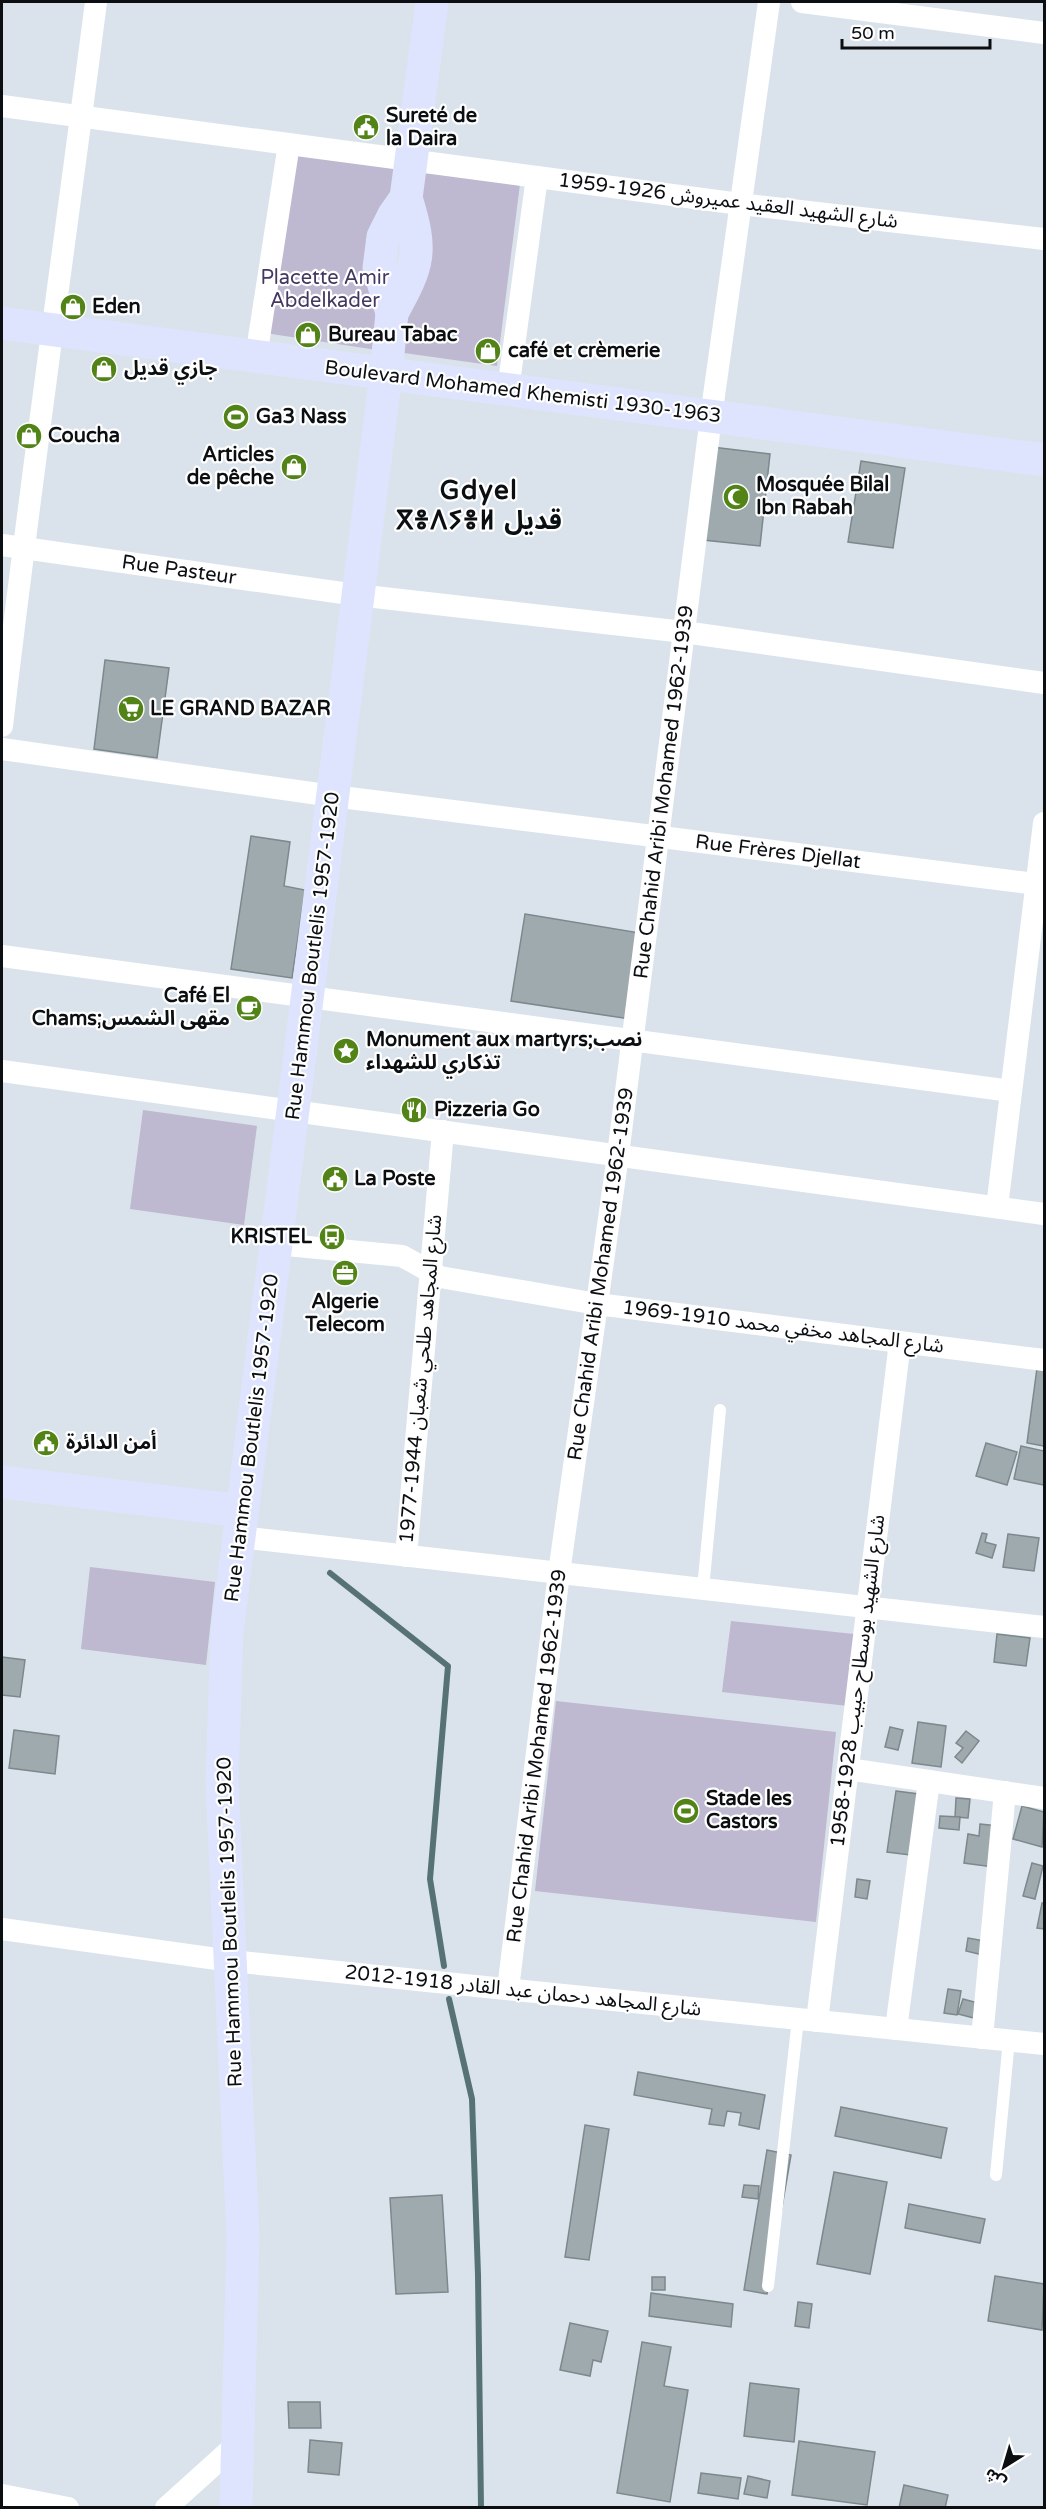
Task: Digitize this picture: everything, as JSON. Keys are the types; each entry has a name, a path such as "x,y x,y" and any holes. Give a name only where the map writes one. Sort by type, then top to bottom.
{"main road":[{"path":"411,160 432,2"},
{"name":"Rue Hammou Boutlelis 1957-1920","path":"236,2508 243,2238 222,1783 227,1632 357,595 387,374 392,313 412,278 417,253 416,229 406,198 411,160"},
{"name":"Boulevard Mohamed Khemisti 1930-1963","path":"2,323 1044,460"},
{"path":"2,1482 241,1524"}],"street":[{"path":"2,726 12,546 54,330 96,2"},
{"name":"Rue Chahid Aribi Mohamed 1962-1939","path":"508,1989 560,1573 633,1040 711,417 769,2"},
{"path":"802,2 1044,33"},
{"name":"شارع الشهيد العقيد عميروش 1926-1959","path":"2,106 740,204 1044,239"},
{"path":"256,357 289,144"},
{"path":"508,390 537,177"},
{"name":"Rue Pasteur","path":"12,546 357,595 684,632 1044,683"},
{"name":"Rue Frères Djellat","path":"2,750 333,796 1041,885"},
{"path":"997,1207 1011,1091 1041,885 1044,823"},
{"path":"2,956 1011,1091"},
{"path":"2,1071 1044,1214"},
{"name":"شارع المجاهد طلحي شعبان 1944-1977","path":"406,1556 443,1131"},
{"name":"شارع المجاهد مخفي محمد 1910-1969","path":"276,1244 402,1256 440,1277 597,1305 1044,1360"},
{"name":"شارع الشهيد بوسطاح حبيب 1928-1958","path":"807,2020 848,1769 900,1342"},
{"path":"241,1524 406,1556 1044,1628"},
{"path":"848,1769 1044,1798"},
{"path":"896,2029 929,1781"},
{"path":"982,2038 1005,1792"},
{"name":"شارع المجاهد دحمان عبد القادر 1918-2012","path":"2,1929 231,1961 1044,2044"},
{"path":"166,2508 238,2443"},
{"path":"2,2495 68,2508"}],"lane":[{"path":"702,1589 720,1410"},
{"path":"768,2286 807,2020"},
{"path":"996,2175 1009,2040"}],"green space":[{"name":"Placette Amir Abdelkader","path":"291,150 402,165 377,350 265,333"},
{"name":"Placette Amir Abdelkader","path":"422,169 520,184 497,366 397,352"},
{"path":"143,1110 257,1126 244,1225 130,1209"},
{"path":"90,1567 215,1582 206,1665 81,1649"},
{"path":"731,1621 854,1634 848,1706 722,1692"},
{"name":"Stade les Castors","path":"556,1701 836,1732 816,1922 535,1891"}],"building":[{"name":"Mosquée Bilal Ibn Rabah","path":"712,447 770,454 760,546 703,540"},
{"path":"861,461 905,468 893,548 848,542"},
{"name":"LE GRAND BAZAR","path":"105,660 169,668 157,758 94,749"},
{"path":"251,836 290,842 284,886 305,890 292,978 231,969"},
{"path":"525,914 640,933 630,1019 511,1001"},
{"path":"1037,1368 1044,1369 1044,1446 1027,1443"},
{"path":"986,1443 1017,1452 1007,1485 976,1476"},
{"path":"1021,1446 1044,1451 1044,1485 1014,1479"},
{"path":"982,1533 987,1534 985,1542 996,1545 992,1558 976,1553"},
{"path":"1008,1534 1039,1538 1034,1571 1003,1567"},
{"path":"997,1634 1030,1638 1026,1666 994,1662"},
{"path":"2,1657 25,1660 20,1697 2,1695"},
{"path":"918,1722 946,1726 941,1767 912,1763"},
{"path":"890,1727 903,1730 898,1750 885,1747"},
{"path":"14,1730 59,1736 55,1774 9,1768"},
{"path":"966,1731 979,1741 962,1763 955,1757 963,1748 956,1743"},
{"path":"896,1791 919,1794 910,1855 887,1852"},
{"path":"956,1798 970,1799 968,1818 955,1817"},
{"path":"1022,1806 1044,1812 1042,1847 1013,1839"},
{"path":"940,1816 960,1817 959,1830 939,1828"},
{"path":"980,1824 998,1826 993,1867 964,1863 968,1834 979,1836"},
{"path":"1032,1863 1043,1866 1035,1899 1023,1896"},
{"path":"857,1879 870,1881 867,1899 855,1897"},
{"path":"1042,1903 1044,1903 1044,1929 1037,1928"},
{"path":"968,1938 985,1941 983,1955 966,1951"},
{"path":"948,1989 961,1991 957,2015 944,2013"},
{"path":"963,1999 978,2003 974,2018 958,2014"},
{"path":"638,2072 765,2095 759,2129 739,2125 741,2113 727,2111 724,2126 709,2124 712,2109 634,2095"},
{"path":"841,2107 947,2128 941,2158 835,2136"},
{"path":"585,2125 609,2129 589,2260 565,2257"},
{"path":"767,2150 791,2155 767,2294 744,2290"},
{"path":"834,2172 887,2182 870,2274 817,2264"},
{"path":"744,2185 759,2186 758,2199 742,2197"},
{"path":"442,2195 448,2292 396,2294 390,2198"},
{"path":"909,2204 985,2219 980,2243 905,2228"},
{"path":"995,2276 1044,2284 1042,2330 988,2321"},
{"path":"652,2277 665,2277 665,2290 652,2290"},
{"path":"651,2293 733,2304 731,2327 649,2316"},
{"path":"798,2302 812,2304 809,2328 795,2326"},
{"path":"570,2323 608,2331 601,2362 593,2360 590,2376 560,2370"},
{"path":"642,2342 671,2347 664,2386 688,2390 670,2502 617,2493"},
{"path":"750,2383 799,2389 794,2442 744,2436"},
{"path":"288,2402 320,2402 321,2428 289,2428"},
{"path":"310,2440 342,2443 339,2475 308,2472"},
{"path":"799,2441 875,2452 867,2505 792,2495"},
{"path":"701,2473 741,2478 738,2499 698,2493"},
{"path":"748,2476 770,2481 767,2498 744,2494"},
{"path":"904,2485 948,2495 945,2508 899,2508"}],"waterway":[{"path":"330,1573 448,1666 430,1879 444,1966"},
{"path":"449,1999 472,2099 478,2275 481,2508"}],"place":[{"name":"Sureté de la Daira","path":"366,127"},
{"name":"Eden","path":"73,307"},
{"name":"Bureau Tabac","path":"308,335"},
{"name":"café et crèmerie","path":"488,351"},
{"name":"جازي قديل","path":"104,369"},
{"name":"Ga3 Nass","path":"236,417"},
{"name":"Coucha","path":"29,436"},
{"name":"Articles de pêche","path":"294,467"},
{"name":"Mosquée Bilal Ibn Rabah","path":"736,497"},
{"name":"LE GRAND BAZAR","path":"131,709"},
{"name":"Café El Chams;مقهى الشمس","path":"249,1008"},
{"name":"Monument aux martyrs;نصب تذكاري للشهداء","path":"346,1051"},
{"name":"Pizzeria Go","path":"414,1110"},
{"name":"La Poste","path":"335,1179"},
{"name":"KRISTEL","path":"332,1237"},
{"name":"Algerie Telecom","path":"345,1273"},
{"name":"أمن الدائرة","path":"46,1443"},
{"name":"Stade les Castors","path":"686,1811"}],"district":[{"name":"Gdyel ⴳⴻⴷⵢⴻⵍ قديل","path":"479,505"}]}
